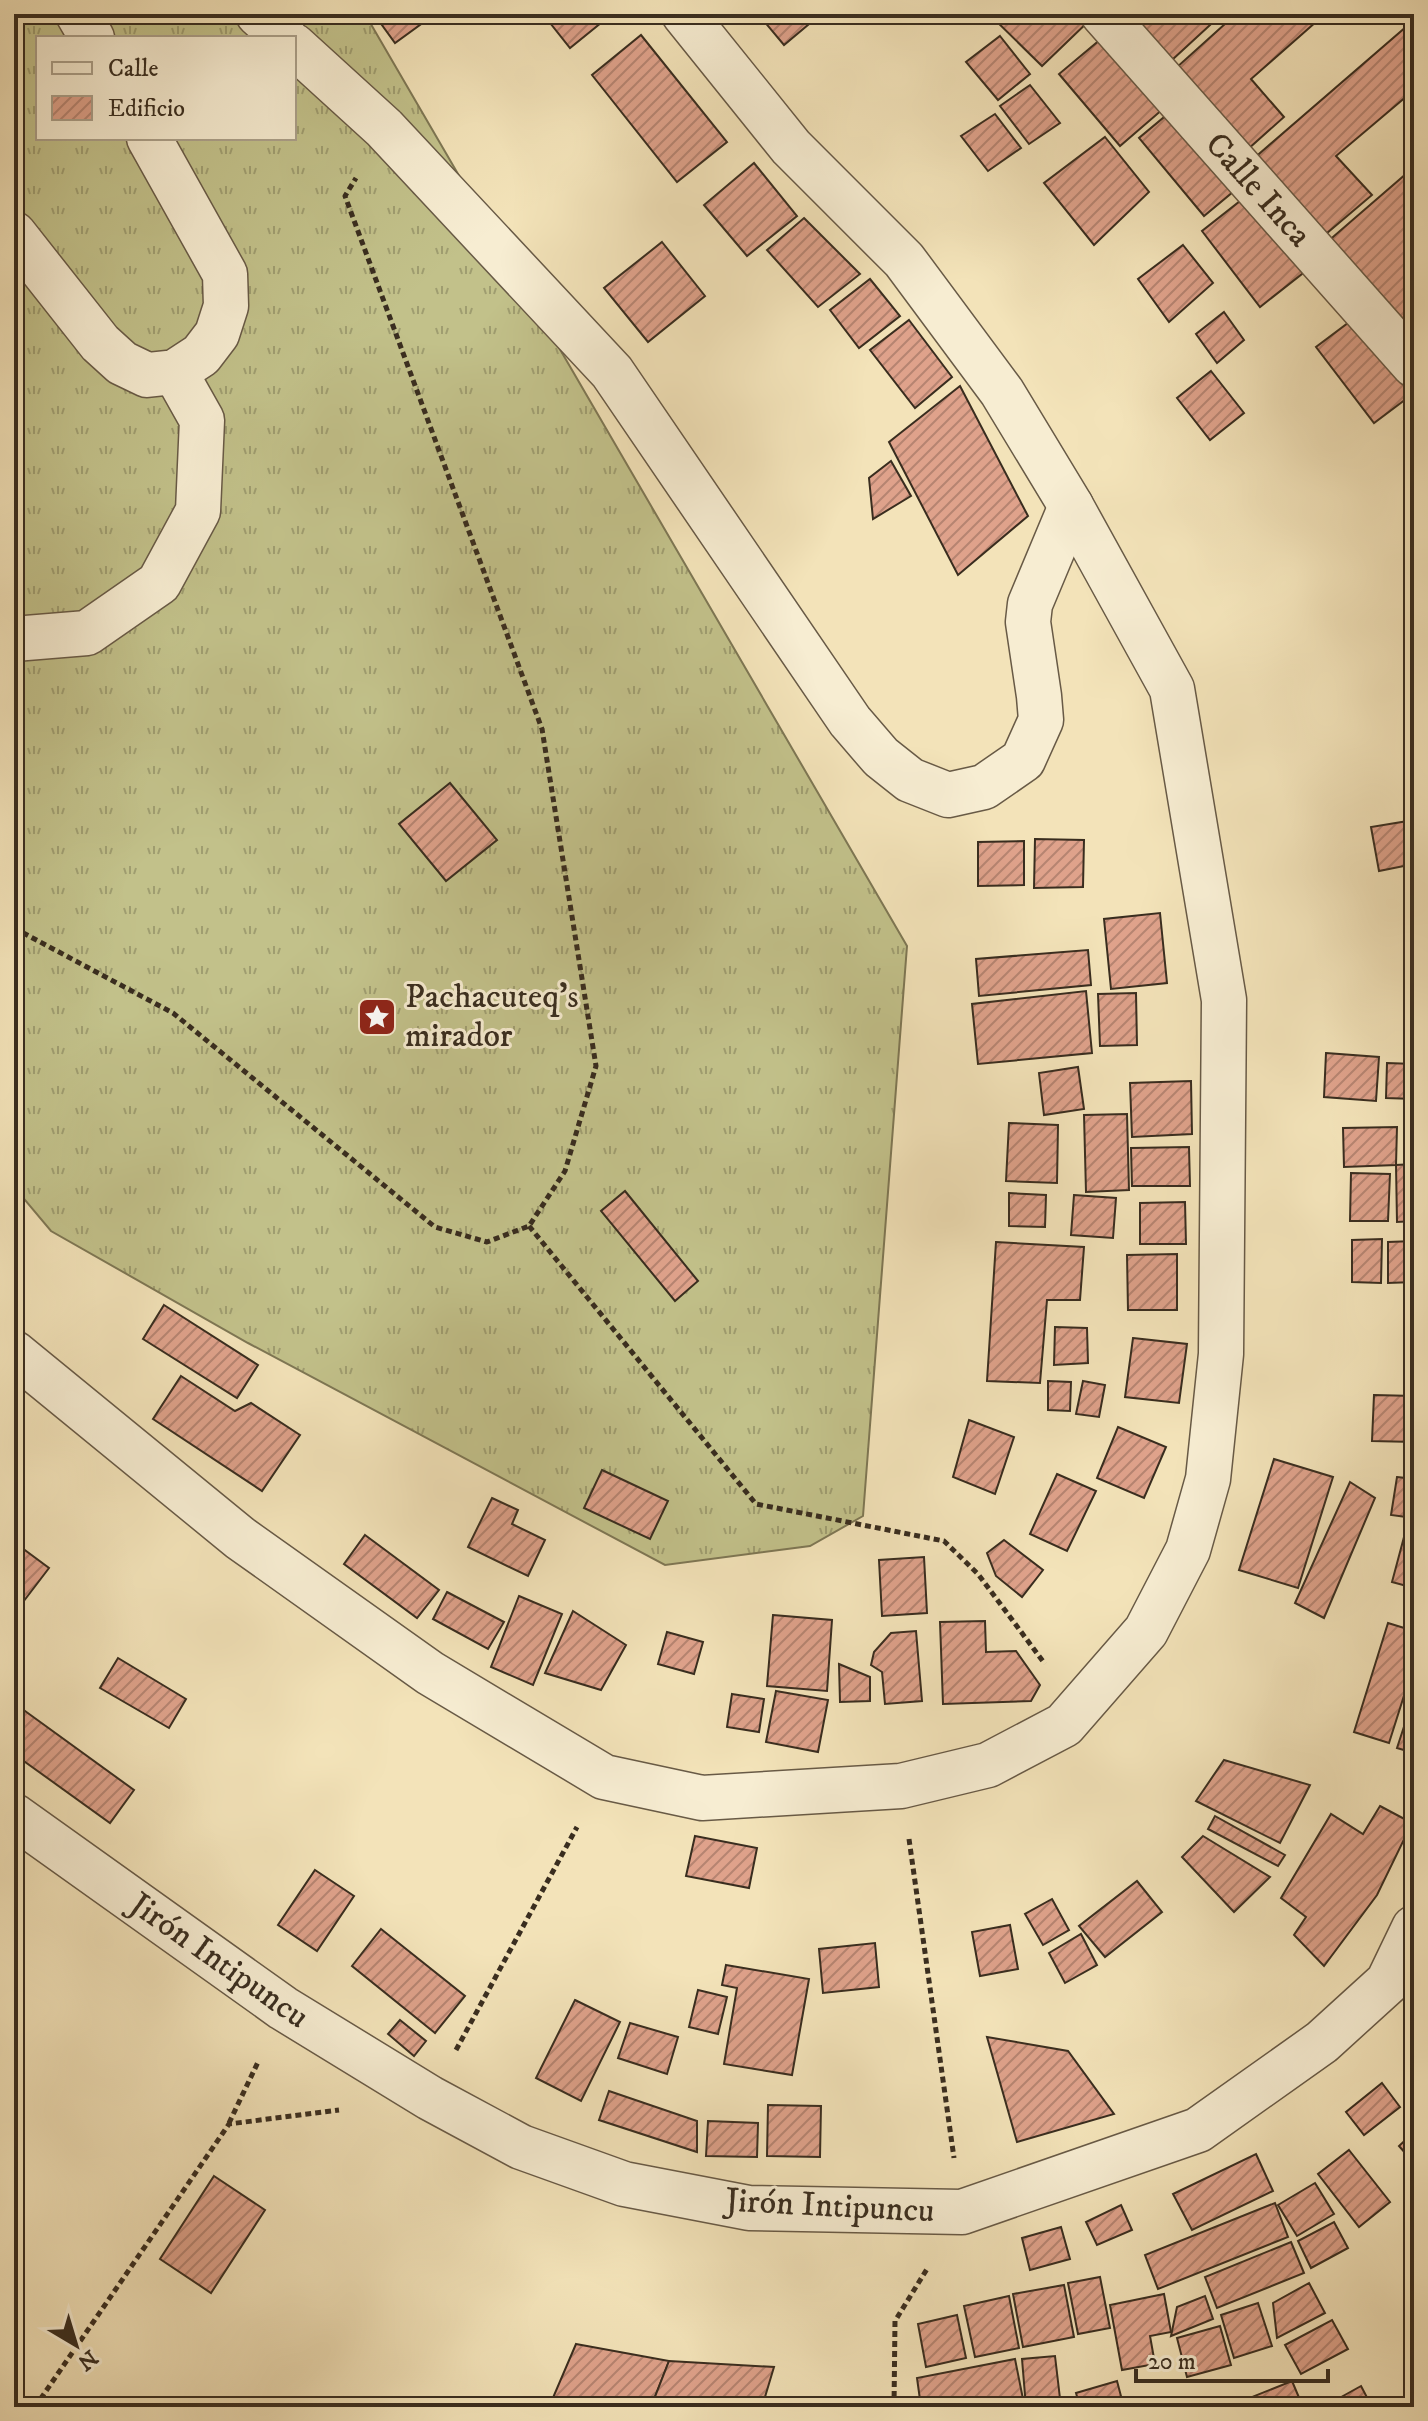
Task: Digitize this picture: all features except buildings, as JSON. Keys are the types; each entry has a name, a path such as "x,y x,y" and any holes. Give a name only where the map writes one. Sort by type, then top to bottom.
{"street":[{"path":"78,14 91,36"},
{"path":"258,14 283,36"},
{"path":"14,1353 240,1538 430,1673 604,1777 702,1798 901,1786 988,1765 1064,1725 1146,1631 1188,1550 1208,1479 1221,1354 1224,1000 1172,689 1071,506 1002,392 904,260 791,147 684,14"},
{"name":"Calle Inca","path":"1103,14 1414,365"},
{"path":"296,48 384,128 612,372 850,721 881,757 910,780 948,795 984,787 1023,760 1041,720 1028,622 1030,604 1071,506"},
{"path":"14,234 100,343 122,363 147,375 175,372 201,355 217,334 226,306 225,274 150,140"},
{"path":"14,639 87,633 159,583 198,511 202,420 175,372"},
{"name":"Jirón Intipuncu","path":"14,1816 283,2008 430,2098 521,2147 624,2184 749,2208 962,2212 1198,2130 1322,2042 1388,1982 1414,1928"}],"path":[{"path":"14,928 173,1013 435,1227 487,1242 529,1226 565,1171 596,1066 542,729 345,196 384,128"},
{"path":"529,1226 756,1504 944,1541 978,1574 1054,1676 1064,1725"},
{"path":"229,2124 430,2098 604,1777"},
{"path":"894,2407 895,2321 962,2212 901,1786"},
{"path":"35,2407 229,2124 283,2008"}],"green space":[{"path":"14,14 365,14 907,946 863,1516 810,1546 665,1565 248,1343 51,1231 14,1187"}],"place":[{"name":"Pachacuteq's mirador","path":"377,1017"}]}
